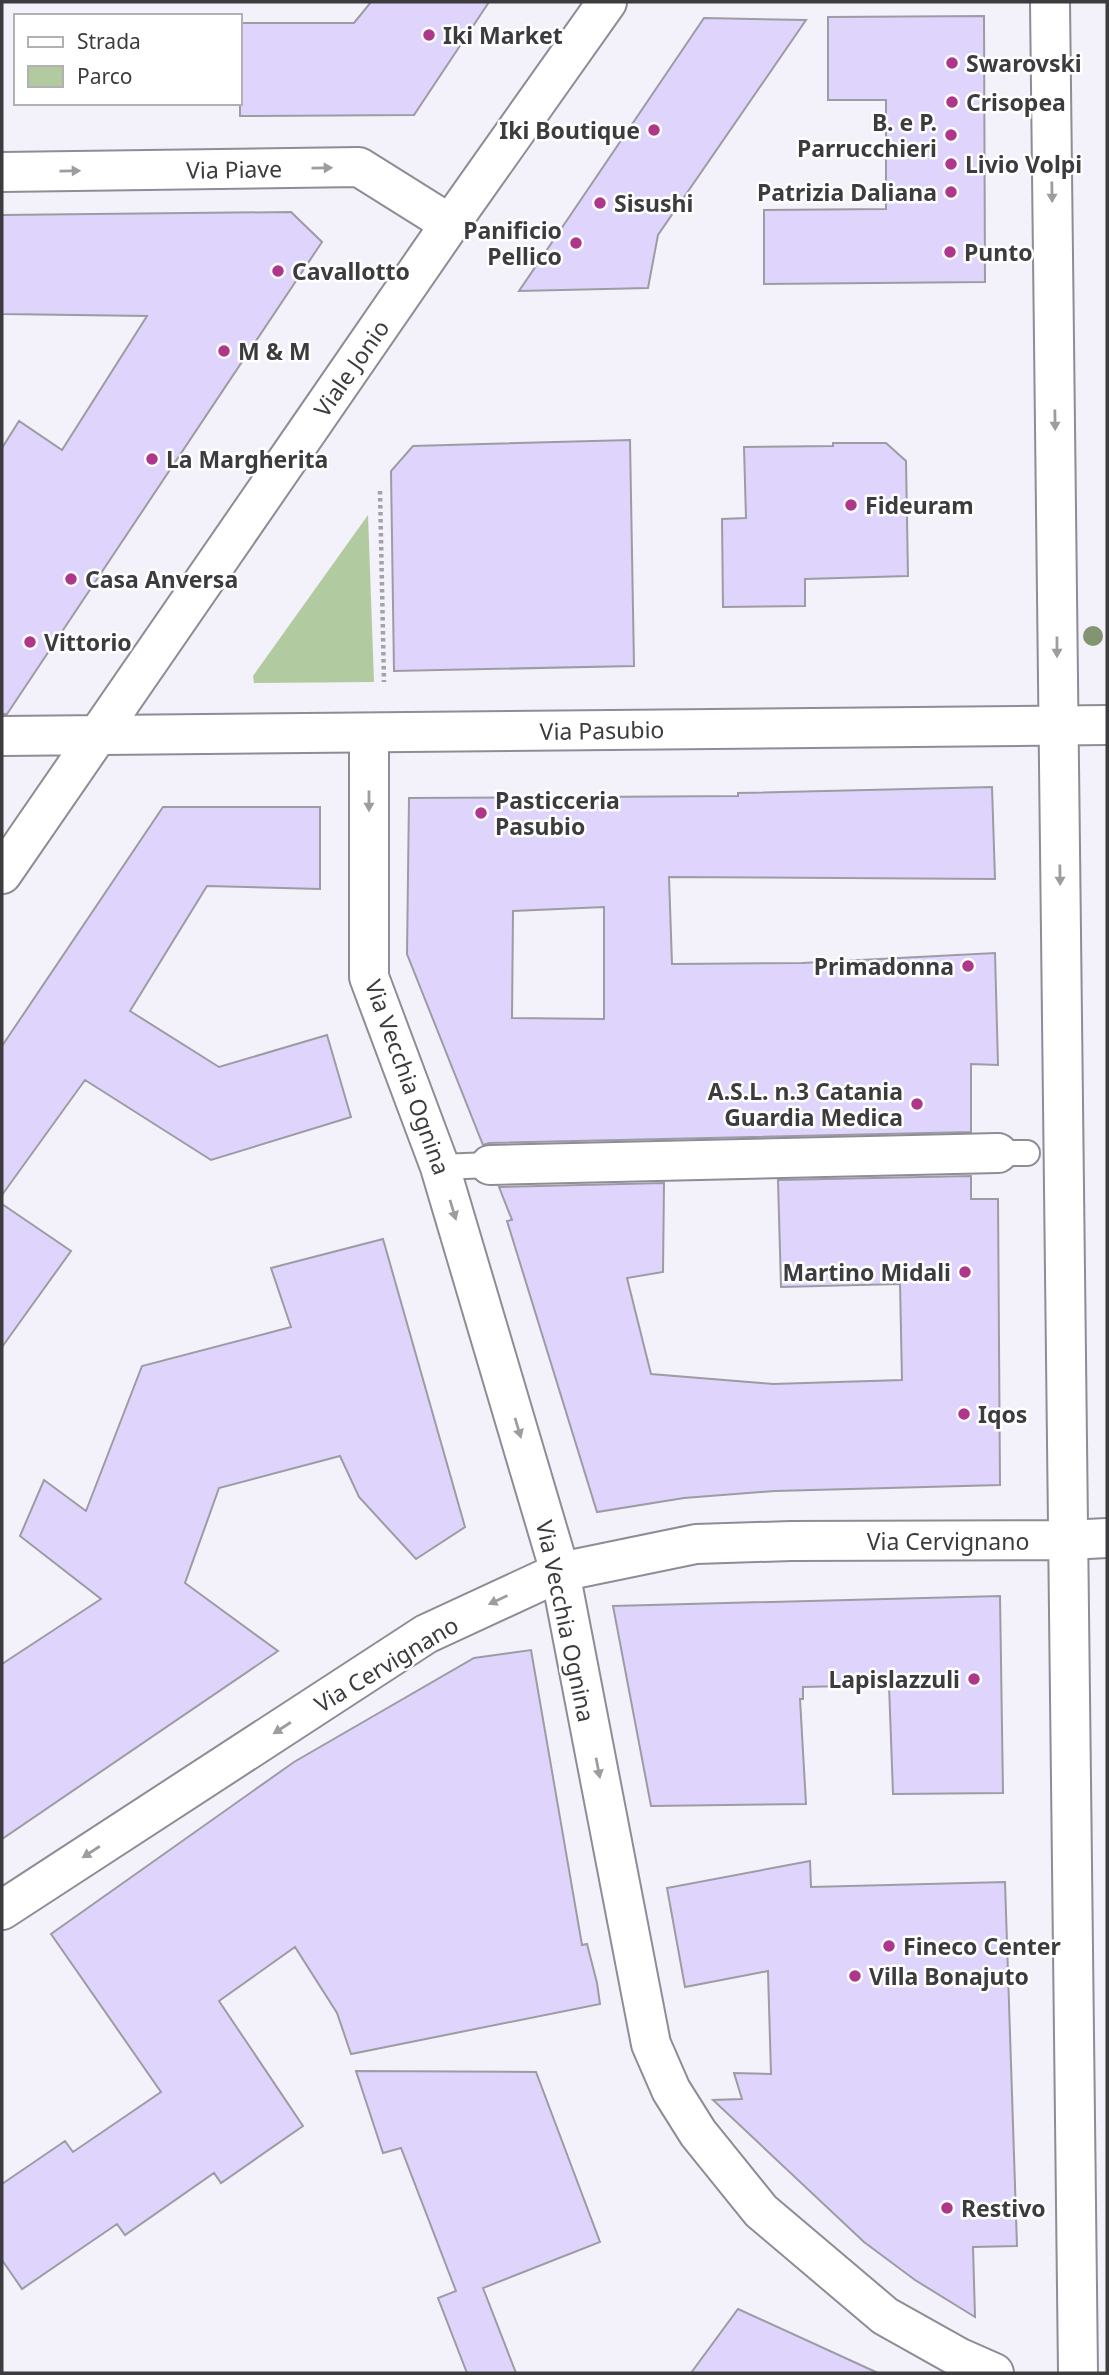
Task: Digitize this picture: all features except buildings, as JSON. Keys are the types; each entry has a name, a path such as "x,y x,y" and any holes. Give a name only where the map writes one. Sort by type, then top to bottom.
{"street":[{"name":"Viale Jonio","path":"2,874 450,224 607,2"},
{"path":"1050,2 1078,2373"},
{"name":"Via Piave","path":"2,172 359,167 450,224"},
{"name":"Via Pasubio","path":"2,736 1107,724"},
{"name":"Via Vecchia Ognina","path":"369,733 369,977 440,1167 560,1572 651,2044 671,2090 698,2133 761,2211 886,2316 960,2358 994,2373"},
{"path":"490,1165 1012,1153"},
{"name":"Via Cervignano","path":"2,1910 426,1634 560,1572 696,1544 1107,1538"}],"lane":[{"path":"440,1167 490,1165"}],"path":[{"path":"380,491 384,693"}],"green space":[{"path":"368,515 374,682 254,683 253,676"}],"place":[{"name":"Iki Market","path":"429,35"},
{"name":"Swarovski","path":"952,63"},
{"name":"Crisopea","path":"952,102"},
{"name":"Iki Boutique","path":"654,130"},
{"name":"B. e P. Parrucchieri","path":"951,135"},
{"name":"Livio Volpi","path":"951,164"},
{"name":"Patrizia Daliana","path":"951,192"},
{"name":"Sisushi","path":"600,203"},
{"name":"Panificio Pellico","path":"576,243"},
{"name":"Punto","path":"950,252"},
{"name":"Cavallotto","path":"278,271"},
{"name":"M & M","path":"224,351"},
{"name":"La Margherita","path":"152,459"},
{"name":"Fideuram","path":"851,505"},
{"name":"Casa Anversa","path":"71,579"},
{"name":"Vittorio","path":"30,642"},
{"name":"Pasticceria Pasubio","path":"481,813"},
{"name":"Primadonna","path":"968,966"},
{"name":"A.S.L. n.3 Catania Guardia Medica","path":"917,1104"},
{"name":"Martino Midali","path":"965,1272"},
{"name":"Iqos","path":"964,1414"},
{"name":"Lapislazzuli","path":"974,1679"},
{"name":"Fineco Center","path":"889,1946"},
{"name":"Villa Bonajuto","path":"855,1976"},
{"name":"Restivo","path":"947,2208"}]}
